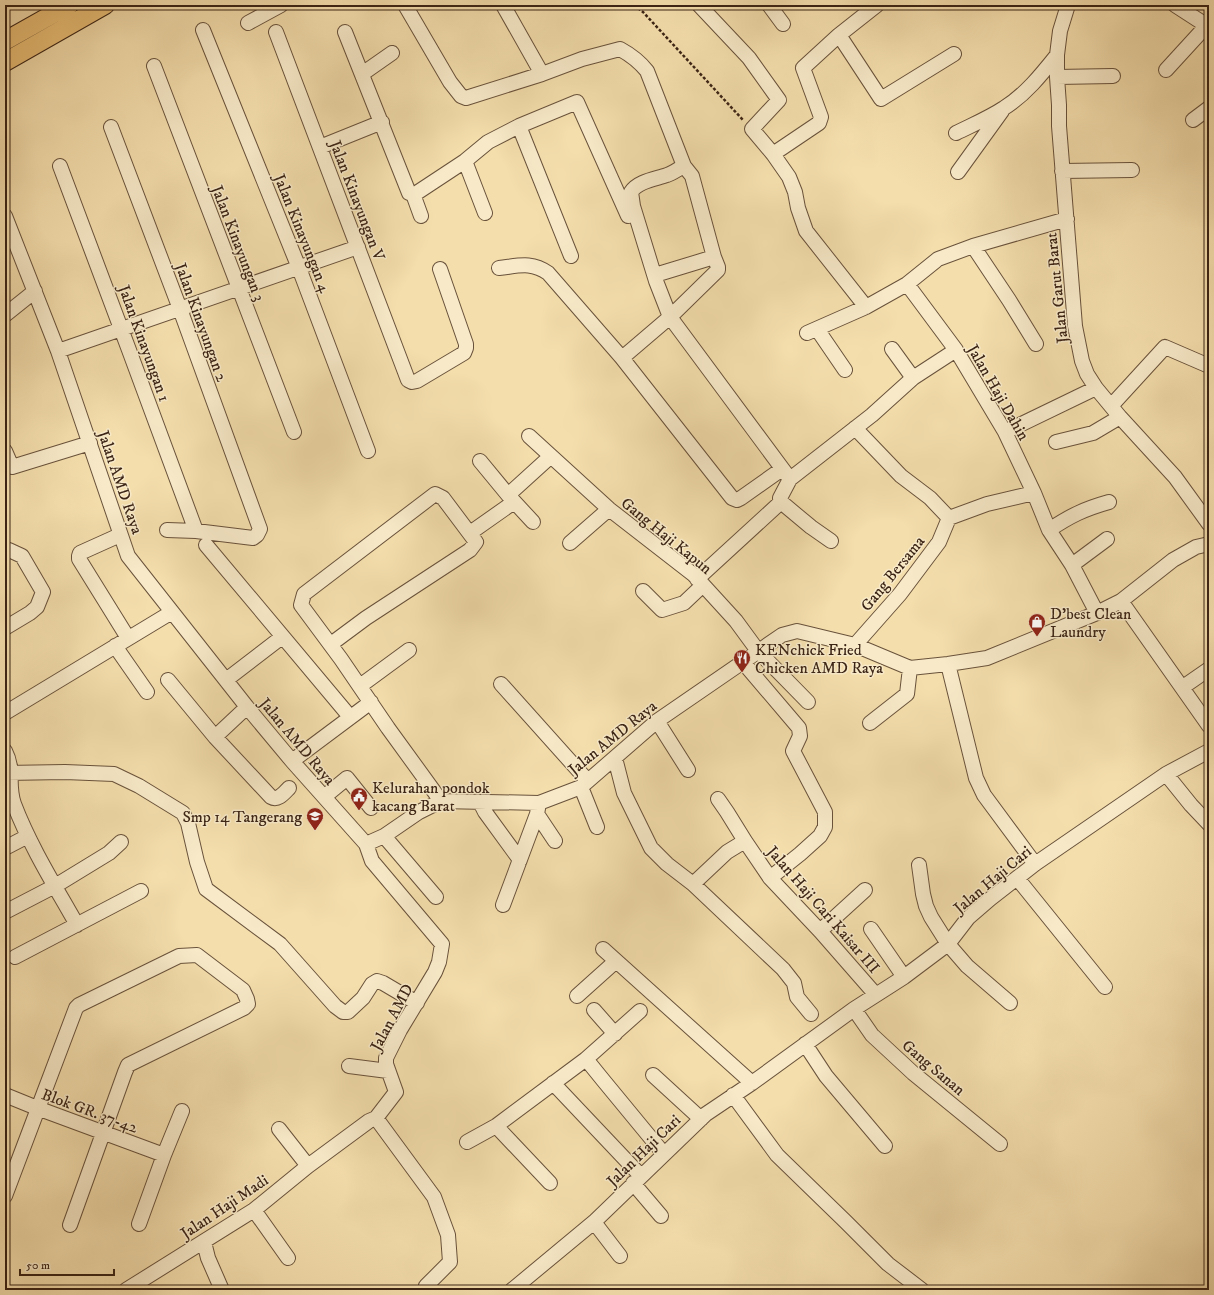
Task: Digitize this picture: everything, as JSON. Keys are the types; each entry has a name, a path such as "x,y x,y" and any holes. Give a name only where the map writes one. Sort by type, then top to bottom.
{"main road":[{"path":"5,41 69,5"},
{"path":"5,62 105,5"}],"street":[{"path":"248,23 281,5"},
{"path":"405,5 450,82 461,96 466,98 542,74 582,59 620,49 631,54 647,71 684,166 692,176 718,270 670,317 622,358"},
{"path":"503,5 542,74"},
{"path":"769,5 783,24"},
{"path":"773,154 819,123 821,117 803,68 839,35 877,5"},
{"name":"Jalan Garut Barat","path":"1068,5 1060,32 1056,77 1075,326 1082,362 1087,374 1096,388 1120,417 1175,477 1209,524"},
{"path":"1166,70 1208,25 1175,5"},
{"path":"702,6 749,58 779,100 752,129 773,154 788,177 795,192 798,208 806,231 866,307"},
{"name":"Jalan Kinayungan 4","path":"203,30 299,268 368,451"},
{"name":"Jalan Kinayungan V","path":"276,32 408,380 412,382 417,381 464,353 466,348 466,344 440,270"},
{"path":"345,32 409,193 413,194 421,216"},
{"path":"839,35 881,99 954,54"},
{"path":"362,74 392,53"},
{"path":"956,133 1003,109 1018,98 1039,78 1057,55"},
{"name":"Jalan Kinayungan 3","path":"154,66 294,432"},
{"path":"1056,77 1113,76"},
{"path":"413,194 465,161 488,142 519,126 577,102 628,216"},
{"path":"1194,120 1209,108"},
{"path":"958,172 1003,109"},
{"path":"320,147 382,122"},
{"path":"519,126 571,256"},
{"name":"Jalan Kinayungan 2","path":"110,127 180,309 260,529 257,535 252,538 196,531"},
{"path":"465,161 485,213"},
{"name":"Jalan Kinayungan 1","path":"60,166 196,531"},
{"path":"684,166 669,174 641,184 634,188 631,192 633,206 655,275 670,317 786,474"},
{"path":"1062,171 1132,170"},
{"name":"Jalan AMD Raya","path":"5,216 58,351 128,556 247,707 324,798 366,844 384,836 419,812 441,801 480,802 538,809 584,783 657,721 742,661 782,635 797,631 855,645 910,668 987,658 1121,602 1173,560 1196,547 1209,544"},
{"path":"845,370 812,331 866,307 907,284 938,259 972,246 1067,219"},
{"path":"972,246 1009,300 1036,344"},
{"path":"58,351 358,247"},
{"path":"655,275 714,257"},
{"path":"499,268 525,265 541,268 548,273 622,358 732,498 737,500 786,474 855,428 913,378 956,350"},
{"name":"Jalan Haji Dahin","path":"907,284 956,350 1005,432 1034,493 1049,530 1072,565 1097,613"},
{"path":"5,315 35,291"},
{"path":"1111,406 1165,347 1209,366"},
{"path":"892,349 913,378"},
{"path":"1005,432 1096,388"},
{"path":"1056,442 1093,433 1120,417"},
{"path":"855,428 901,476 930,498 949,518 987,504 1034,493"},
{"name":"Gang Haji Kapun","path":"529,436 609,509 694,575 736,621 758,651 808,702"},
{"path":"5,451 8,468 90,443"},
{"path":"470,533 511,499 551,456"},
{"path":"480,461 511,499 533,522"},
{"path":"786,474 780,498 781,502 811,527 832,541"},
{"path":"331,644 366,618 470,550 476,542 443,498 435,494 304,594 301,604 331,644 441,801"},
{"path":"643,591 662,610 684,603 700,582 777,504 781,502"},
{"path":"1049,530 1065,519 1086,508 1109,502"},
{"path":"570,543 609,509"},
{"name":"Gang Bersama","path":"855,645 900,594 939,542 949,518"},
{"path":"167,530 196,531"},
{"path":"120,535 80,554 79,560 128,638"},
{"path":"1072,565 1107,539"},
{"path":"206,544 282,638 346,712"},
{"path":"5,551 9,550 22,556 43,592 37,607 5,628"},
{"path":"1121,602 1183,687 1209,726"},
{"path":"5,713 172,612"},
{"path":"226,680 282,638"},
{"path":"115,646 147,692"},
{"path":"360,686 409,650"},
{"path":"742,661 799,728 800,736 793,751 825,812 825,827 820,836 770,878"},
{"path":"948,664 976,778 984,795 1035,864"},
{"path":"870,723 907,694 910,668"},
{"path":"1183,687 1209,669"},
{"path":"168,680 215,737 271,797 274,799 277,798 289,788"},
{"path":"500,684 584,783 597,827"},
{"path":"292,761 371,702"},
{"path":"215,737 247,707"},
{"path":"657,721 688,770"},
{"path":"5,751 10,762 8,773 14,804 28,836 54,886 77,925"},
{"name":"Jalan Haji Cari","path":"512,1290 594,1222 701,1118 854,1009 904,977 948,944 968,918 1035,864 1166,774 1209,751"},
{"path":"615,758 624,793 651,848 667,864 693,884 789,975 794,983 797,997 811,1014"},
{"path":"8,773 65,772 114,774 139,786 183,813 188,823 197,862 206,888 280,944 335,1006 343,1012 348,1012 356,1006 372,984 377,981 417,1003"},
{"path":"1166,774 1191,805 1209,824"},
{"path":"324,798 347,778 371,808"},
{"path":"718,799 745,841"},
{"path":"480,802 485,812 520,860"},
{"path":"538,809 555,841"},
{"path":"503,905 538,809"},
{"path":"5,848 28,836"},
{"path":"384,836 436,897"},
{"name":"Jalan Haji Cari Kaisar III","path":"693,884 727,852 745,841 770,878 820,931 876,995"},
{"path":"5,912 54,886 109,853 121,842"},
{"name":"Jalan AMD","path":"366,844 372,860 442,944 439,962 417,1003 400,1030 386,1058 388,1071 396,1092 376,1118"},
{"path":"919,866 926,906 948,944 967,966 1010,1003"},
{"path":"1017,878 1105,987"},
{"path":"820,931 865,890"},
{"path":"15,958 141,891"},
{"path":"871,929 904,977"},
{"path":"603,949 752,1083"},
{"path":"5,1196 76,1008 179,956 197,955 243,990 248,1004 244,1008 128,1065 124,1072 70,1225"},
{"path":"577,996 616,961"},
{"name":"Gang Sanan","path":"854,1009 872,1035 913,1073 1000,1144"},
{"path":"594,1010 615,1034"},
{"path":"467,1142 496,1126 586,1059 640,1011"},
{"path":"805,1044 826,1076 885,1146"},
{"path":"586,1059 664,1154"},
{"path":"349,1066 388,1071"},
{"path":"653,1075 701,1118"},
{"path":"553,1083 637,1180 661,1216"},
{"name":"Blok GR. 37-42","path":"5,1095 102,1133 164,1155"},
{"path":"733,1095 777,1155 888,1264 922,1290"},
{"path":"139,1224 182,1111"},
{"path":"376,1118 434,1196 448,1235 450,1262 426,1286 428,1290"},
{"name":"Jalan Haji Madi","path":"126,1290 254,1210 308,1166 369,1121 376,1118"},
{"path":"496,1126 550,1183"},
{"path":"279,1129 308,1166"},
{"path":"254,1210 288,1258"},
{"path":"594,1222 620,1256"},
{"path":"204,1242 208,1258 222,1290"}],"path":[{"path":"634,5 643,12 752,129"}],"place":[{"name":"D'best Clean Laundry","path":"1037,637"},
{"name":"KENchick Fried Chicken AMD Raya","path":"742,673"},
{"name":"Kelurahan pondok kacang Barat","path":"359,811"},
{"name":"Smp 14 Tangerang","path":"315,831"}]}
